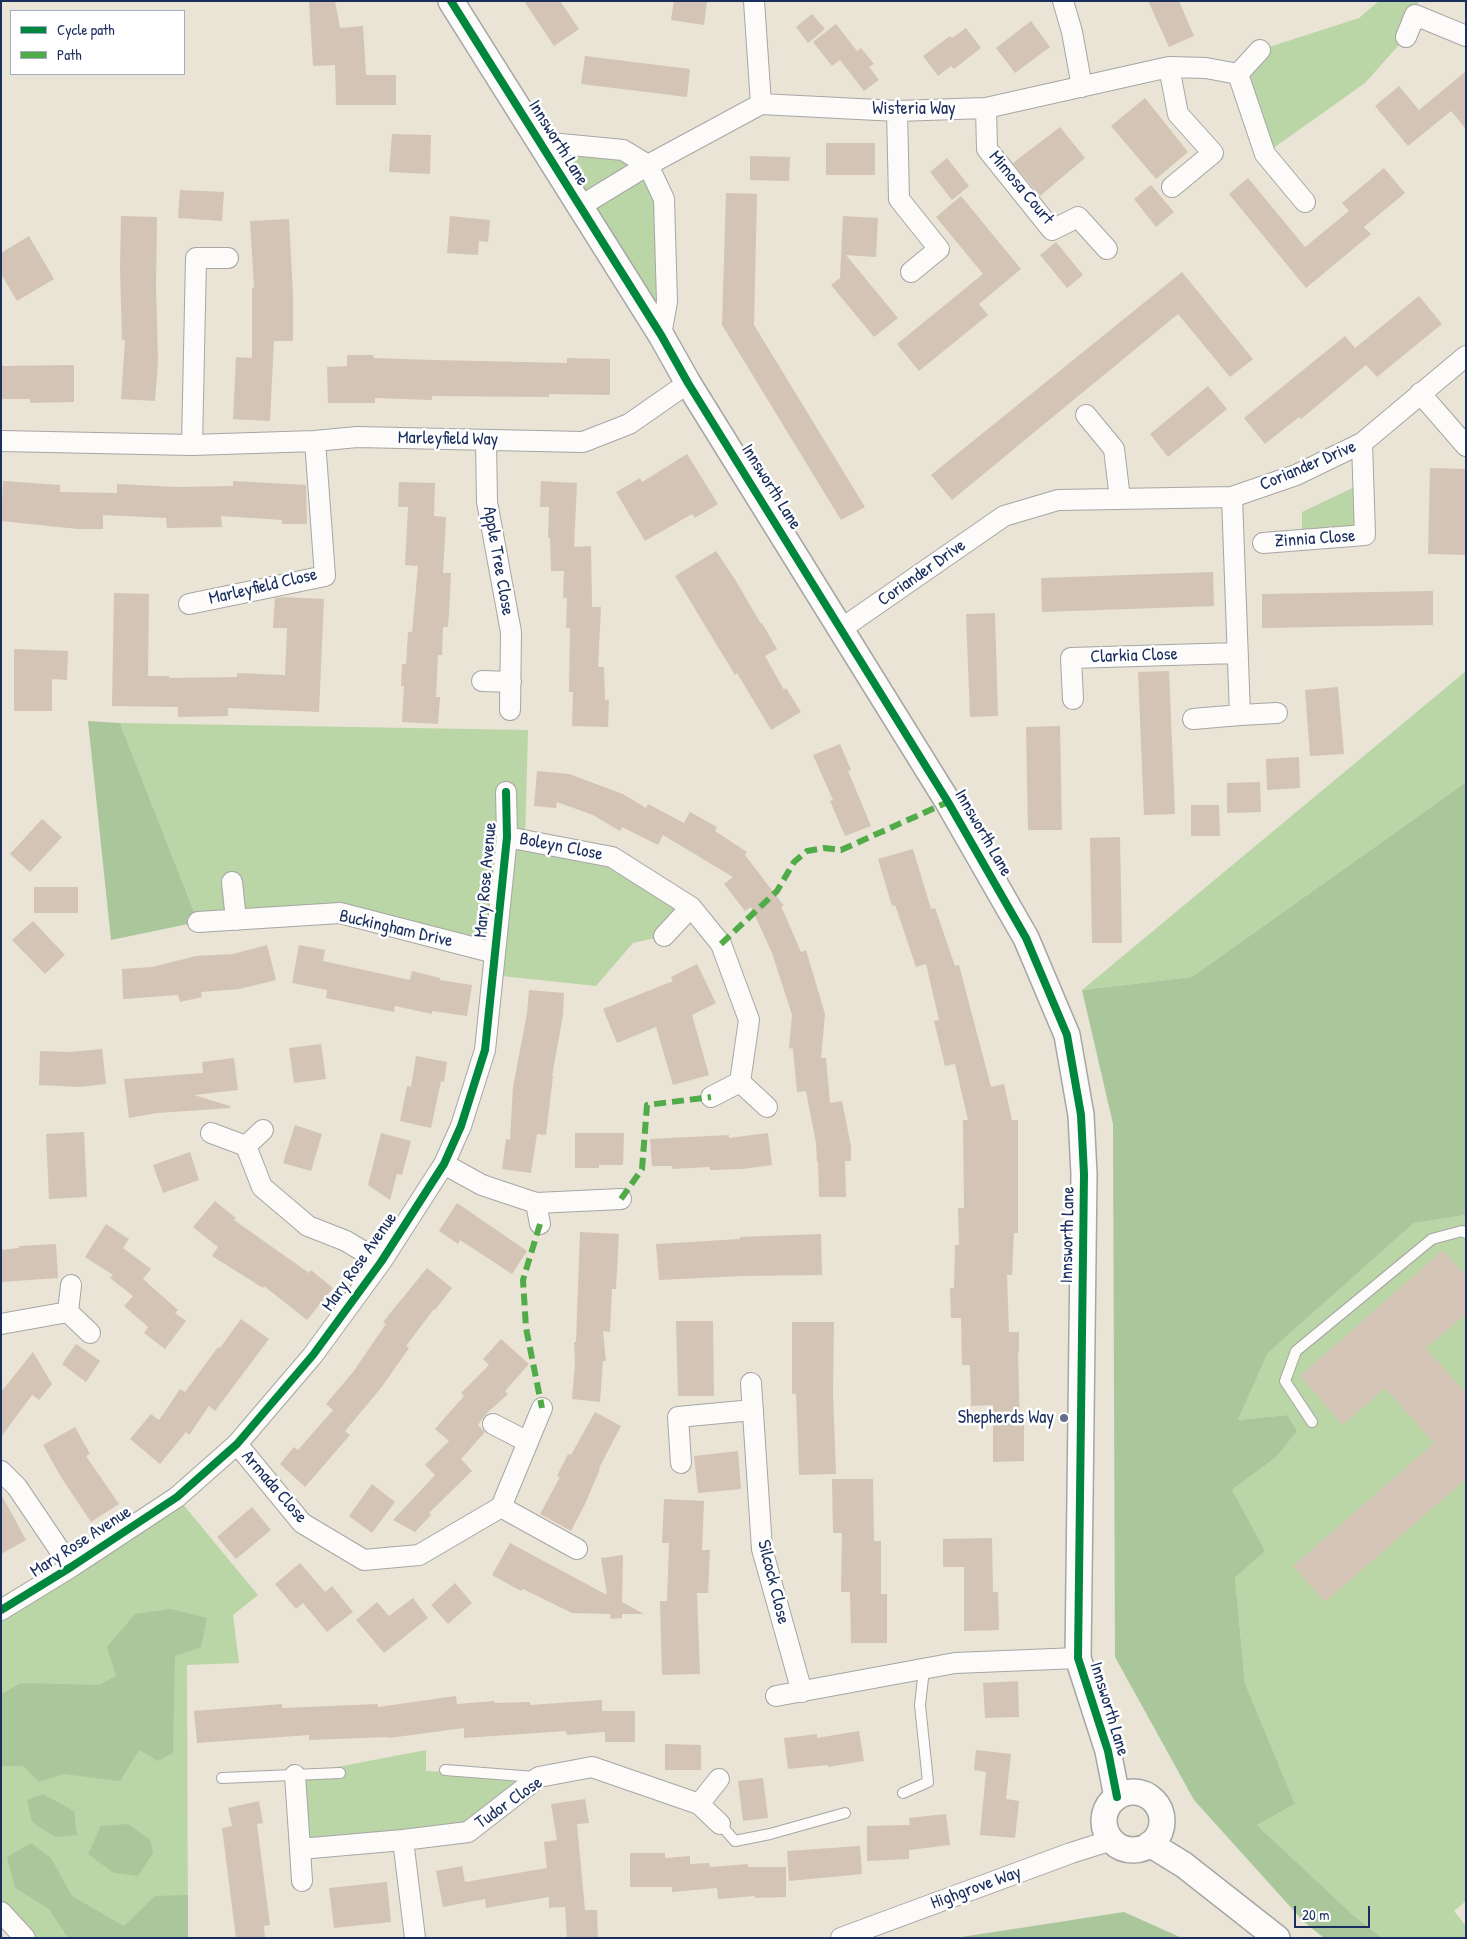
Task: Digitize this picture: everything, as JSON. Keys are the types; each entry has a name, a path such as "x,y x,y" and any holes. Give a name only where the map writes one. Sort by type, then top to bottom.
{"street":[{"name":"Innsworth Lane","path":"451,1 661,335 688,383 943,794 1026,938 1067,1035 1082,1115 1084,1174 1078,1658 1108,1751 1117,1796"},
{"path":"579,207 648,165 761,104 754,1"},
{"path":"1063,1 1072,32 1082,87"},
{"path":"1406,37 1417,8 1466,36"},
{"path":"1260,50 1238,74 1265,154 1305,202"},
{"path":"1169,67 1178,114 1213,152 1172,187"},
{"name":"Wisteria Way","path":"761,104 897,111 986,108 1169,67 1206,68 1238,74"},
{"name":"Mimosa Court","path":"986,108 987,149 1052,230 1078,217 1107,250"},
{"path":"897,111 899,199 939,248 911,272"},
{"name":"Innsworth Lane","path":"540,142 623,150 648,165"},
{"path":"648,165 664,199 667,302 661,335"},
{"path":"192,444 196,258 228,258"},
{"name":"Coriander Drive","path":"841,629 1004,516 1058,500 1232,497 1296,475 1362,443 1466,356"},
{"name":"Marleyfield Way","path":"1,441 192,444 315,441 357,437 583,442 629,424 688,383"},
{"path":"1420,393 1466,446"},
{"path":"1086,415 1114,449 1120,499"},
{"name":"Apple Tree Close","path":"486,440 487,502 511,632 510,710"},
{"name":"Marleyfield Close","path":"189,604 324,576 315,441"},
{"name":"Zinnia Close","path":"1263,543 1365,535 1362,443"},
{"path":"1232,497 1240,715"},
{"name":"Clarkia Close","path":"1073,699 1071,658 1237,653"},
{"path":"482,681 510,682"},
{"path":"1193,718 1277,713"},
{"name":"Mary Rose Avenue","path":"1,1610 71,1567 177,1497 237,1444 313,1355 381,1262 444,1164 461,1126 485,1050 507,837 506,792"},
{"name":"Boleyn Close","path":"507,837 612,857 691,907 721,944 749,1020 740,1082"},
{"path":"232,882 236,920"},
{"path":"664,936 691,907"},
{"name":"Buckingham Drive","path":"198,922 340,913 495,953"},
{"path":"711,1097 740,1082 767,1107"},
{"path":"246,1146 263,1130"},
{"path":"211,1132 246,1146 262,1187 308,1226 346,1241 381,1262"},
{"path":"444,1164 482,1185 536,1202 621,1199"},
{"path":"536,1202 540,1224"},
{"path":"68,1312 71,1285"},
{"path":"1,1324 68,1312"},
{"path":"68,1312 90,1333"},
{"name":"Silcock Close","path":"751,1383 762,1549 802,1692"},
{"path":"542,1408 500,1507 577,1549"},
{"path":"681,1463 678,1416 753,1410"},
{"path":"494,1424 528,1442"},
{"name":"Armada Close","path":"237,1444 302,1523 364,1560 419,1555 500,1507"},
{"path":"1,1471 17,1487 71,1567"},
{"path":"776,1696 955,1663 1078,1658"},
{"name":"Tudor Close","path":"300,1849 468,1832 539,1777 592,1767 699,1804 720,1824"},
{"path":"295,1775 302,1881"},
{"path":"699,1804 719,1779"},
{"path":"1126,1792 1136,1792 1146,1794 1154,1801 1161,1812 1162,1821 1160,1831 1150,1844 1141,1849 1131,1850 1122,1848 1112,1840 1106,1832 1104,1822 1110,1803 1117,1796 1126,1792"},
{"path":"403,1840 415,1938"},
{"name":"Highgrove Way","path":"841,1938 1071,1853 1112,1840"},
{"path":"1150,1844 1184,1865 1277,1938"},
{"path":"1,1912 25,1938"}],"lane":[{"path":"1312,1422 1286,1381 1296,1351 1432,1239 1462,1231 1466,1233"},
{"path":"903,1793 928,1782 920,1705 924,1669"},
{"path":"445,1770 539,1777"},
{"path":"222,1778 340,1773"},
{"path":"720,1824 735,1841 770,1834 845,1813"}],"green space":[{"path":"1379,1 1419,1 1406,37 1365,83 1265,154 1238,74 1260,50 1359,18"},
{"path":"540,142 623,150 664,199 661,335"},
{"path":"1363,483 1365,535 1302,539 1302,512"},
{"path":"1466,671 1466,782 1192,977 1082,990"},
{"path":"88,721 120,723 198,922 111,940"},
{"path":"120,723 528,730 525,840 612,857 691,907 664,936 633,943 596,986 492,975 495,954 340,913 198,922"},
{"path":"1466,782 1466,1215 1414,1223 1268,1353 1238,1420 1287,1415 1297,1431 1275,1458 1232,1490 1265,1551 1235,1577 1245,1683 1295,1804 1257,1825 1352,1914 1382,1938 1324,1938 1304,1922 1194,1800 1115,1657 1113,1124 1082,990 1192,977"},
{"path":"1466,1215 1466,1901 1454,1911 1466,1926 1466,1938 1382,1938 1352,1914 1257,1825 1295,1804 1245,1683 1235,1577 1232,1490 1275,1458 1287,1415 1238,1420 1268,1353 1414,1223"},
{"path":"177,1497 258,1595 233,1615 239,1663 187,1665 188,1938 25,1938 1,1912 1,1610"},
{"path":"171,1609 207,1618 201,1647 175,1656 173,1753 158,1761 139,1750 120,1781 63,1774 39,1782 23,1766 1,1766 1,1694 21,1683 99,1685 116,1676 107,1647 135,1614"},
{"path":"426,1750 426,1771 539,1777 468,1832 300,1849 295,1775"},
{"path":"43,1794 74,1811 77,1835 55,1837 32,1822 27,1800"},
{"path":"128,1824 150,1840 153,1853 138,1876 114,1873 88,1854 101,1826"},
{"path":"31,1843 51,1858 72,1896 124,1926 155,1896 188,1895 188,1938 68,1938 49,1909 15,1888 7,1857"},
{"path":"1124,1912 1182,1938 955,1938"}],"building":[{"path":"309,1 335,1 340,28 363,26 366,75 396,75 396,105 336,105 335,65 313,66"},
{"path":"524,1 560,1 579,29 554,46"},
{"path":"674,1 707,1 704,25 671,20"},
{"path":"1148,1 1179,1 1194,36 1169,47"},
{"path":"812,14 825,29 808,43 796,27"},
{"path":"1031,21 1050,47 1015,73 996,48"},
{"path":"836,24 857,51 861,48 874,64 869,67 879,80 864,91 840,60 832,66 813,42"},
{"path":"966,28 981,48 954,69 951,66 938,76 923,56 950,36 952,38"},
{"path":"585,56 690,69 687,97 581,84"},
{"path":"1466,71 1466,129 1451,111 1408,146 1375,106 1399,86 1419,110"},
{"path":"1145,98 1188,152 1156,179 1111,126"},
{"path":"1060,127 1085,158 1040,196 1013,163"},
{"path":"392,134 431,135 430,174 389,172"},
{"path":"826,143 875,143 875,175 826,175"},
{"path":"750,156 790,157 789,181 750,180"},
{"path":"947,158 969,186 952,200 930,172"},
{"path":"1384,168 1405,193 1364,227 1371,234 1306,288 1229,194 1248,178 1305,247 1349,211 1342,203"},
{"path":"1151,185 1174,212 1156,227 1134,199"},
{"path":"180,190 224,192 222,221 178,218"},
{"path":"726,193 757,194 754,325 865,507 841,520 722,325"},
{"path":"961,196 1021,269 979,304 988,315 919,371 897,344 983,274 936,217"},
{"path":"121,216 157,217 158,361 155,401 121,399 125,340 122,340"},
{"path":"450,216 490,220 488,242 479,241 478,255 447,253"},
{"path":"843,216 878,218 876,257 846,255 898,318 874,337 831,285 840,278"},
{"path":"289,219 293,294 293,341 274,341 270,421 233,419 236,357 252,358 252,288 254,288 250,221"},
{"path":"29,236 54,279 17,301 1,274 1,253"},
{"path":"1056,242 1083,275 1067,288 1040,255"},
{"path":"1182,272 1253,359 1230,377 1178,314 952,500 931,475"},
{"path":"1419,296 1442,324 1377,377 1366,365 1301,419 1299,417 1265,444 1244,418 1345,336 1355,348"},
{"path":"347,355 373,355 374,358 567,363 567,358 610,359 610,395 549,394 549,397 432,396 432,400 375,398 375,403 328,403 327,367 347,366"},
{"path":"74,365 74,402 30,403 30,399 1,399 1,366"},
{"path":"1208,386 1227,409 1168,457 1150,434"},
{"path":"687,454 718,504 695,518 692,514 645,541 616,492 640,478 642,482"},
{"path":"1430,468 1466,469 1465,555 1428,554"},
{"path":"3,481 60,485 60,492 117,493 117,484 178,487 233,486 233,481 306,485 307,524 282,524 282,520 221,516 222,527 167,528 166,518 103,515 103,529 78,529 1,521"},
{"path":"541,481 577,483 574,547 591,546 592,607 601,607 598,667 604,667 605,700 609,700 608,727 572,726 573,692 569,692 570,628 566,628 567,598 563,598 564,571 551,571 550,538 548,538 549,507 540,507"},
{"path":"399,482 435,483 434,516 446,517 443,573 451,573 448,627 443,627 442,655 438,655 436,697 440,697 438,724 402,722 404,686 401,686 402,664 406,664 408,632 412,632 418,566 405,565 408,507 398,507"},
{"path":"716,551 777,649 765,656 784,690 786,688 801,712 771,730 675,576"},
{"path":"1213,572 1214,606 1042,612 1041,578"},
{"path":"1433,591 1433,625 1262,628 1262,594"},
{"path":"114,593 149,594 148,676 169,676 169,678 237,677 237,673 285,675 287,628 273,628 275,598 324,599 319,712 228,708 228,716 178,717 178,707 112,706"},
{"path":"995,613 998,716 970,717 966,614"},
{"path":"14,649 68,651 67,680 52,679 52,711 14,711"},
{"path":"1169,671 1175,814 1144,815 1138,672"},
{"path":"1338,687 1344,754 1310,756 1305,690"},
{"path":"1060,726 1062,830 1028,830 1026,727"},
{"path":"840,744 851,770 848,771 871,826 845,836 830,801 833,800 813,755"},
{"path":"1299,757 1300,788 1267,790 1266,759"},
{"path":"537,771 569,774 623,794 646,808 648,804 684,823 690,812 717,827 715,831 747,852 745,855 784,906 781,906 801,952 806,950 825,1014 821,1058 826,1058 830,1103 842,1101 851,1146 851,1161 845,1161 846,1197 819,1197 816,1143 806,1091 797,1092 793,1049 789,1048 792,1015 772,953 751,907 745,911 724,884 733,877 663,835 658,845 622,827 620,831 593,815 557,802 556,808 534,806"},
{"path":"1260,782 1261,812 1227,813 1227,783"},
{"path":"1191,805 1219,805 1220,836 1191,836"},
{"path":"42,819 62,837 30,872 10,854"},
{"path":"1120,837 1122,943 1092,943 1090,838"},
{"path":"913,849 931,909 935,908 955,966 959,965 991,1087 1004,1084 1012,1120 1018,1120 1018,1233 1014,1233 1012,1275 1007,1275 1009,1332 1019,1332 1020,1424 1024,1424 1024,1461 993,1462 993,1405 971,1406 970,1365 962,1365 961,1318 951,1318 950,1288 954,1288 955,1245 959,1245 958,1208 964,1208 963,1120 968,1120 955,1064 945,1066 934,1021 939,1020 926,964 916,967 895,905 892,906 878,859"},
{"path":"34,887 78,887 78,913 34,913"},
{"path":"33,921 65,955 45,974 12,940"},
{"path":"267,945 276,980 239,989 201,992 202,997 180,1002 178,995 123,999 122,969 152,967 196,956 233,954"},
{"path":"299,945 325,950 323,961 410,980 412,971 440,978 440,980 472,985 467,1016 432,1011 432,1014 395,1006 394,1012 326,998 327,990 292,983"},
{"path":"697,964 716,1003 692,1015 709,1075 673,1085 656,1027 617,1043 603,1009 673,981 671,977"},
{"path":"529,990 564,993 563,1015 552,1076 546,1135 537,1134 531,1173 502,1169 506,1139 510,1140 513,1087 527,1013"},
{"path":"321,1044 326,1079 294,1083 289,1048"},
{"path":"102,1049 106,1084 80,1087 39,1085 40,1051 69,1052"},
{"path":"416,1056 447,1062 444,1082 441,1081 431,1128 400,1121 407,1086 411,1087"},
{"path":"234,1058 238,1090 194,1095 230,1106 230,1108 157,1113 129,1118 124,1079 203,1073 202,1062"},
{"path":"295,1125 322,1134 311,1171 283,1163"},
{"path":"84,1132 87,1197 49,1199 46,1134"},
{"path":"381,1133 411,1141 402,1175 397,1174 390,1200 368,1185"},
{"path":"575,1133 624,1133 623,1165 575,1168"},
{"path":"768,1133 772,1165 742,1169 710,1170 710,1167 672,1169 672,1166 652,1166 650,1139 729,1135 729,1138"},
{"path":"190,1152 199,1180 163,1193 153,1165"},
{"path":"215,1201 236,1218 234,1220 309,1273 311,1270 333,1288 307,1320 264,1286 263,1288 212,1256 218,1247 193,1227"},
{"path":"457,1203 527,1251 512,1274 460,1240 458,1244 439,1231"},
{"path":"106,1224 129,1239 123,1248 151,1269 143,1279 178,1310 175,1313 186,1321 165,1349 144,1333 148,1327 124,1306 133,1296 110,1278 113,1275 85,1257"},
{"path":"580,1232 619,1234 616,1289 612,1289 610,1332 603,1331 606,1361 603,1361 600,1402 572,1399"},
{"path":"821,1234 822,1275 659,1280 656,1244 740,1239 740,1237"},
{"path":"56,1244 58,1278 1,1282 1,1250 19,1248 19,1246"},
{"path":"1443,1250 1466,1276 1466,1314 1426,1348 1466,1393 1466,1479 1325,1602 1293,1566 1434,1443 1385,1388 1343,1425 1300,1376"},
{"path":"427,1268 452,1288 406,1346 409,1348 381,1388 345,1431 350,1435 305,1487 280,1464 294,1447 298,1450 333,1410 326,1404 353,1372 386,1324 383,1322"},
{"path":"241,1319 269,1339 215,1411 209,1406 189,1435 186,1432 160,1464 130,1439 151,1414 159,1420 180,1389 185,1392"},
{"path":"676,1321 713,1321 714,1396 678,1396"},
{"path":"792,1322 834,1322 833,1394 836,1474 799,1475 796,1394 792,1394"},
{"path":"501,1339 529,1364 505,1391 508,1394 486,1414 478,1425 485,1432 461,1459 472,1471 429,1513 431,1515 415,1532 393,1520 435,1475 425,1465 449,1441 435,1429 464,1396 461,1393 489,1365 483,1359"},
{"path":"76,1344 100,1361 86,1382 62,1364"},
{"path":"33,1352 52,1384 39,1400 32,1395 1,1437 1,1392"},
{"path":"595,1412 621,1426 599,1468 585,1504 571,1531 540,1514 560,1477 557,1476 568,1454 571,1455"},
{"path":"75,1427 90,1454 86,1456 119,1504 91,1522 61,1477 43,1445"},
{"path":"738,1451 741,1489 698,1493 694,1456"},
{"path":"832,1479 873,1479 874,1541 881,1541 881,1594 887,1594 887,1643 851,1643 850,1592 841,1592 842,1533 833,1533"},
{"path":"372,1484 395,1502 372,1533 349,1516"},
{"path":"1,1494 26,1540 1,1554"},
{"path":"664,1499 704,1501 702,1550 710,1550 708,1593 697,1593 700,1674 662,1675 660,1601 667,1601 669,1543 662,1543"},
{"path":"252,1507 271,1530 236,1559 217,1537"},
{"path":"992,1538 993,1592 998,1592 999,1630 964,1631 964,1567 943,1567 943,1539"},
{"path":"510,1543 607,1595 601,1558 623,1555 622,1602 644,1614 622,1614 622,1618 611,1619 610,1614 572,1613 523,1589 521,1591 492,1575"},
{"path":"300,1563 325,1592 332,1586 353,1612 327,1632 303,1603 296,1609 275,1584"},
{"path":"455,1583 472,1603 448,1624 431,1605"},
{"path":"413,1598 428,1618 384,1653 356,1620 377,1602 389,1616"},
{"path":"1018,1681 1019,1717 985,1718 983,1683"},
{"path":"456,1696 457,1704 494,1701 495,1703 530,1702 530,1705 602,1700 602,1711 635,1711 635,1742 605,1742 605,1732 567,1735 566,1731 464,1738 464,1728 389,1738 309,1740 309,1735 197,1743 194,1711 282,1704 282,1708 378,1704 378,1707"},
{"path":"859,1731 864,1761 828,1767 828,1765 788,1769 784,1738 817,1734 817,1738"},
{"path":"665,1744 701,1745 701,1770 665,1770"},
{"path":"976,1750 1011,1754 1006,1799 1019,1801 1015,1838 980,1835 986,1772 974,1770"},
{"path":"763,1778 768,1818 743,1821 738,1781"},
{"path":"585,1799 589,1823 577,1824 585,1910 597,1910 598,1938 567,1938 565,1907 549,1908 549,1897 486,1908 485,1899 443,1907 436,1871 462,1866 465,1882 547,1868 544,1842 557,1840 551,1804"},
{"path":"259,1801 263,1823 257,1824 270,1925 264,1926 265,1938 236,1938 222,1828 232,1826 228,1808"},
{"path":"946,1814 950,1845 909,1850 909,1859 867,1861 867,1826 910,1825 909,1818"},
{"path":"860,1846 862,1874 789,1881 787,1851"},
{"path":"630,1853 665,1853 665,1858 690,1856 690,1864 709,1863 710,1867 748,1864 748,1867 786,1867 786,1897 755,1898 755,1896 718,1899 717,1888 672,1892 672,1887 630,1887"},
{"path":"387,1882 391,1922 334,1928 329,1888"}],"marked path":[{"path":"721,944 777,891 794,862 807,851 824,848 841,850 948,802"},
{"path":"621,1199 642,1169 647,1105 711,1097"},
{"path":"540,1224 523,1280 526,1328 542,1408"}],"cycle path":[{"path":"451,1 661,335 688,383 948,802 1026,938 1067,1035 1081,1115 1084,1174 1078,1658 1108,1751 1117,1797"},
{"path":"1,1610 71,1567 177,1497 237,1444 313,1355 381,1262 444,1164 461,1126 485,1050 507,837 506,792"}],"place":[{"name":"Shepherds Way","path":"1064,1418"}]}
